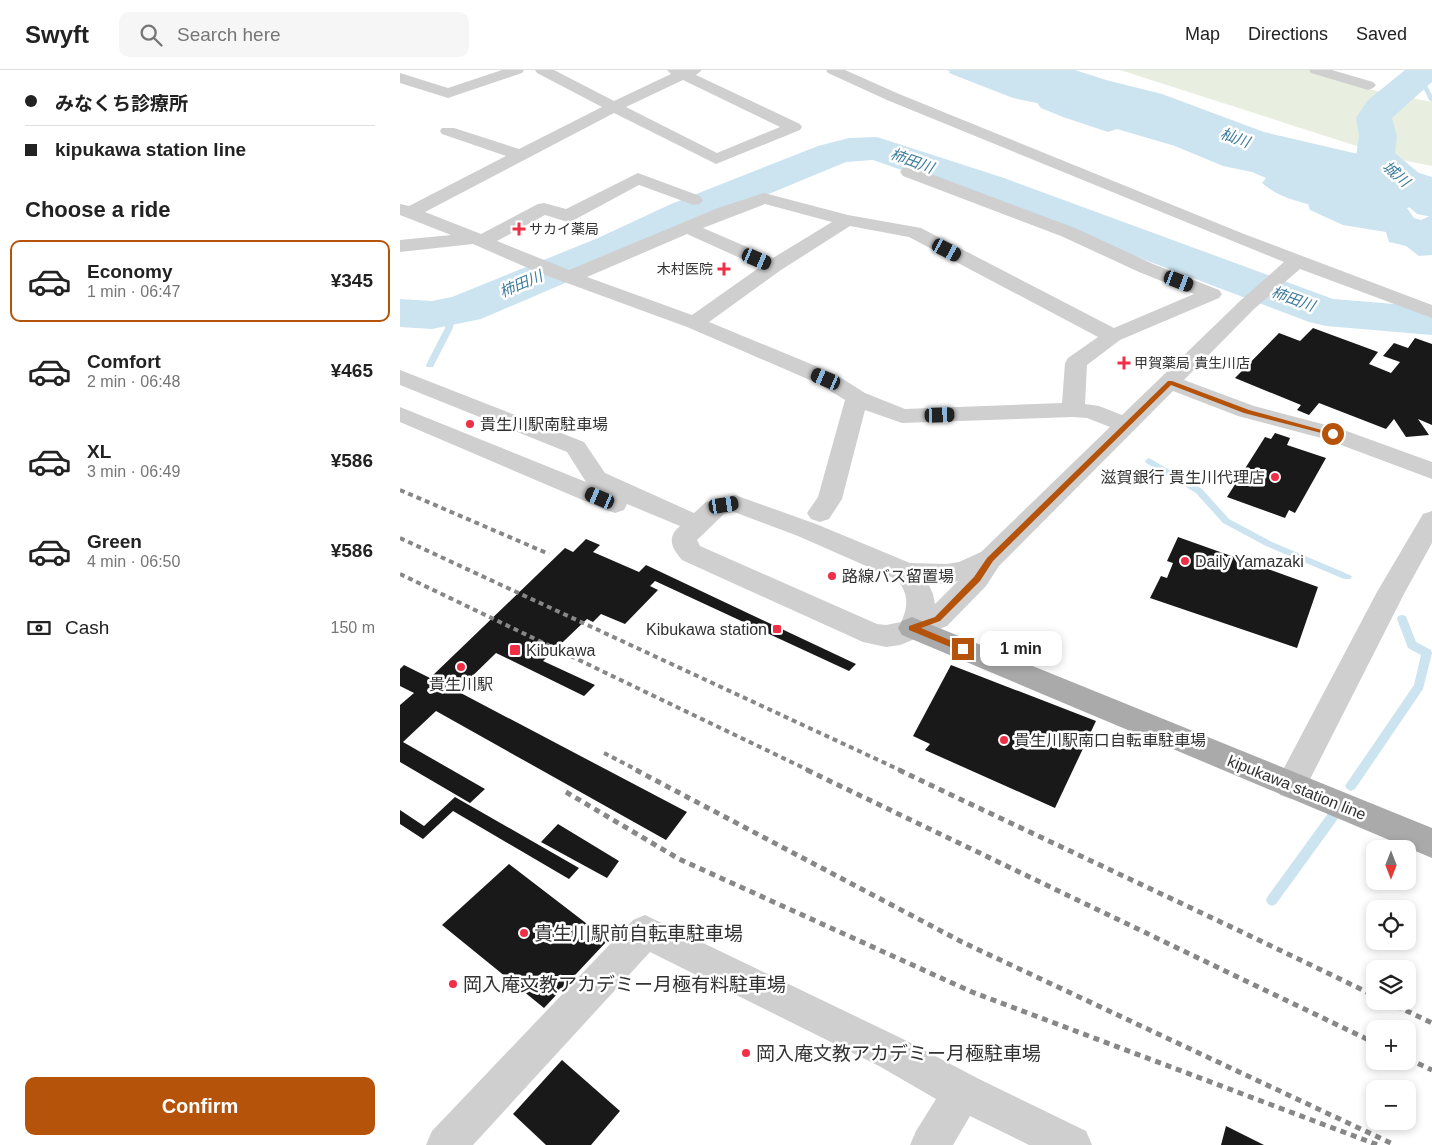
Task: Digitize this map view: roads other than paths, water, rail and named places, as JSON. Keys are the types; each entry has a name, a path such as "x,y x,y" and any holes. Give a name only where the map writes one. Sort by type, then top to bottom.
{"main road":[{"name":"kipukawa station line","path":"912,628 1432,842"}],"street":[{"path":"400,78 448,93 517,70"},
{"path":"405,211 520,155 612,107 685,72 794,127 716,159 612,107 542,70"},
{"path":"833,70 893,97 1297,261 1432,312"},
{"path":"1316,70 1368,85"},
{"path":"448,131 520,155"},
{"path":"909,172 1068,232 1146,268 1212,294 1113,336 1076,363 1073,410"},
{"path":"400,246 479,239 544,208 568,216 638,178 694,200"},
{"path":"558,273 688,228 724,212 764,198 847,220 914,232 1113,336"},
{"path":"405,211 479,239 558,273 694,323 826,379 858,398 902,416 1073,410 1091,411 1125,426"},
{"path":"694,323 774,266 847,220"},
{"path":"688,228 774,266"},
{"path":"990,560 965,570 947,574 907,573 807,530 735,503 715,508 684,538 684,545 691,553 873,634 886,636 900,634 938,619 977,579 990,560 1248,305 1297,261"},
{"path":"400,358 403,359 400,369"},
{"path":"400,377 576,447 596,479 644,502 693,529"},
{"path":"1170,382 1246,411 1333,434 1432,471"},
{"path":"820,513 830,500 858,398"},
{"path":"400,414 693,529"},
{"path":"1291,785 1391,592 1432,520"},
{"path":"907,573 922,596 922,610 912,628"},
{"path":"446,1145 645,932 892,1053 963,1092 1072,1145"},
{"path":"930,1145 963,1092"}],"water":[{"name":"杣川","path":"946,70 1075,70 1162,94 1264,132 1358,154 1432,177 1432,213 1411,207 1407,208 1414,218 1421,220 1432,215 1432,255 1419,256 1406,246 1389,242 1386,232 1343,225 1310,210 1308,204 1290,199 1273,191 1262,183 1266,178 1252,172 1223,166 1175,146 1117,129 1108,132 1063,117 1041,108 1037,103 1013,98 949,73 950,71"}],"waterway":[{"name":"城川","path":"1426,70 1380,109 1374,118 1378,136 1375,156 1432,205"},
{"path":"1419,76 1432,100"},
{"name":"柿田川","path":"400,313 432,315 464,309 613,247 686,213 832,154 849,149 877,148 990,187 1326,312 1432,321"},
{"path":"1297,312 1306,305"},
{"path":"430,365 449,328 451,311"},
{"path":"1149,461 1199,491 1226,521 1269,544 1347,577"},
{"path":"1351,786 1419,686 1427,653 1412,645 1402,619"},
{"path":"1272,900 1333,816"}],"railway":[{"path":"400,490 549,554"},
{"path":"400,538 902,771"},
{"path":"400,574 810,771"},
{"path":"604,753 639,771"},
{"path":"636,770 962,942 1395,1145"},
{"path":"807,770 1366,1039"},
{"path":"899,770 1366,992"},
{"path":"566,792 679,859 972,992 1378,1145"},
{"path":"1405,1010 1432,1023"},
{"path":"1416,1063 1432,1070"}],"place":[{"name":"サカイ薬局","path":"519,229"},
{"name":"木村医院","path":"724,269"},
{"name":"甲賀薬局 貴生川店","path":"1124,363"},
{"name":"貴生川駅南駐車場","path":"470,424"},
{"name":"滋賀銀行 貴生川代理店","path":"1275,477"},
{"name":"Daily Yamazaki","path":"1185,561"},
{"name":"路線バス留置場","path":"832,576"},
{"name":"Kibukawa station","path":"777,629"},
{"name":"Kibukawa","path":"515,650"},
{"name":"貴生川駅","path":"461,667"},
{"name":"貴生川駅南口自転車駐車場","path":"1004,740"},
{"name":"貴生川駅前自転車駐車場","path":"524,933"},
{"name":"岡入庵文教アカデミー月極有料駐車場","path":"453,984"},
{"name":"岡入庵文教アカデミー月極駐車場","path":"746,1053"}]}
